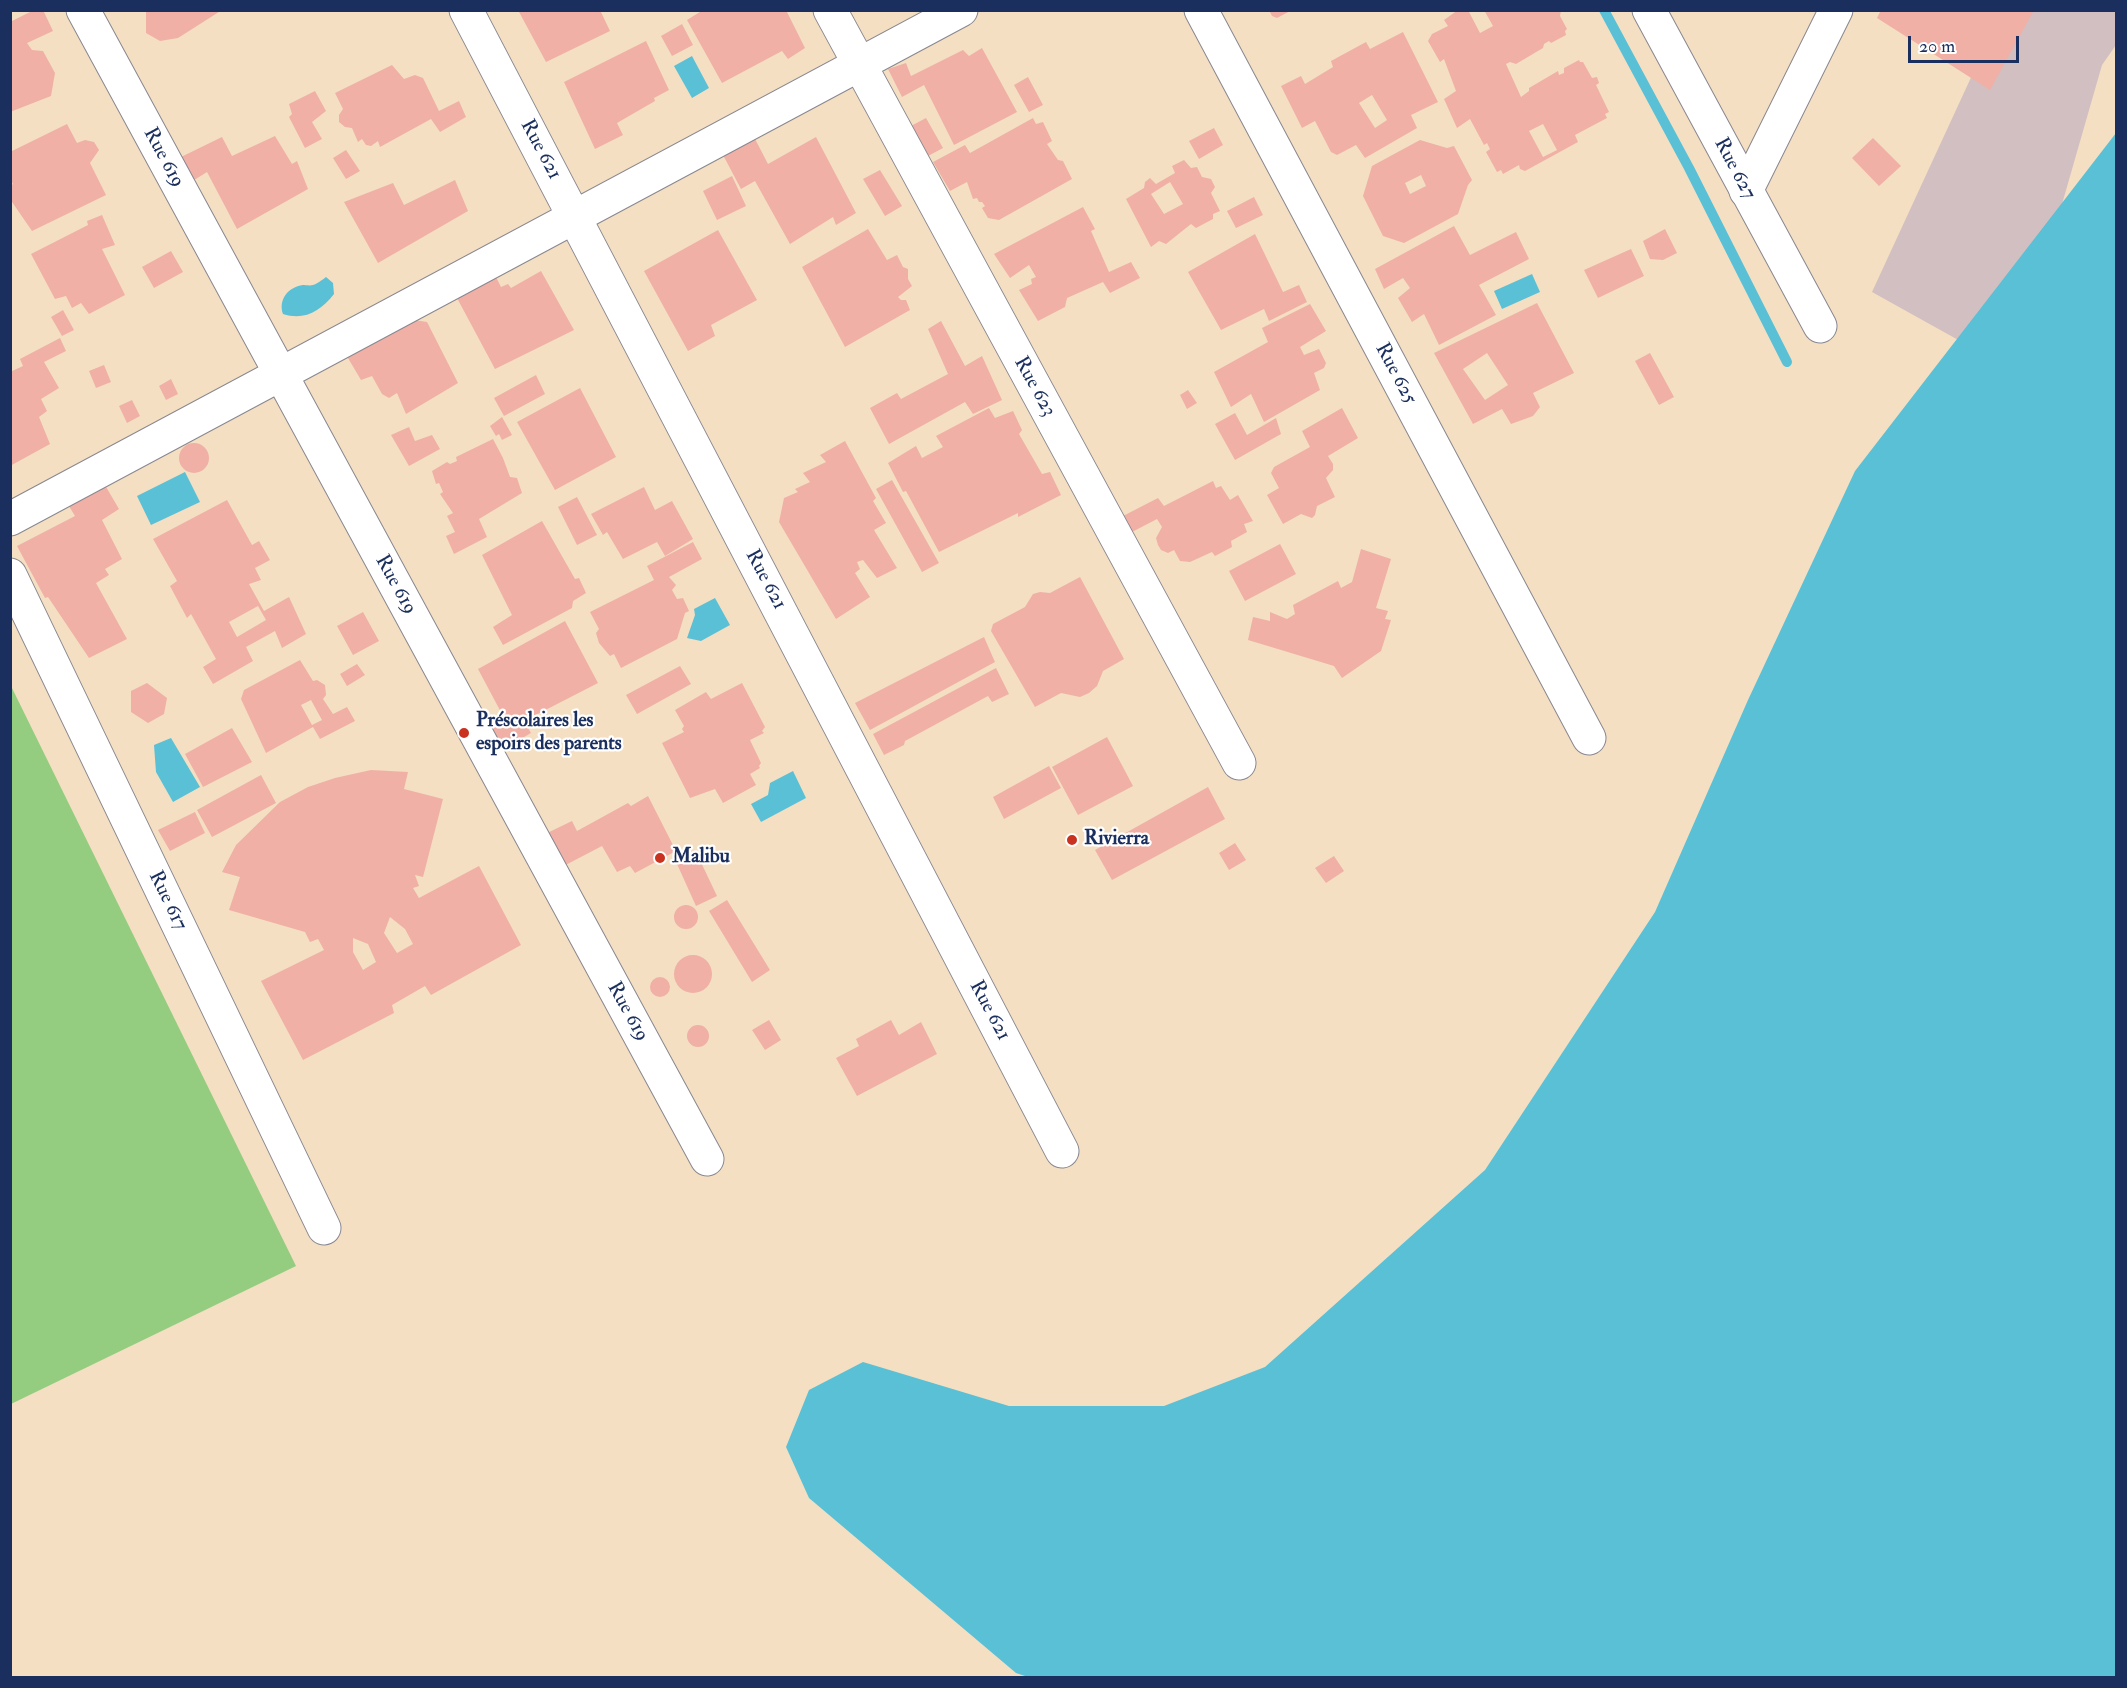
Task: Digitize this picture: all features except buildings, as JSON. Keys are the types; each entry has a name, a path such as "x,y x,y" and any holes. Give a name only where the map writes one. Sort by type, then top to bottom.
{"street":[{"name":"Rue 619","path":"83,10 707,1159"},
{"name":"Rue 621","path":"466,10 1062,1151"},
{"name":"Rue 623","path":"830,10 1239,764"},
{"path":"10,519 961,10"},
{"name":"Rue 625","path":"1201,10 1589,738"},
{"name":"Rue 627","path":"1649,10 1820,326"},
{"path":"1746,191 1836,10"},
{"name":"Rue 617","path":"10,575 324,1228"}],"shaded area":[{"path":"2005,11 2116,11 2116,45 2102,65 2014,371 1872,292 1998,19"}],"green space":[{"path":"11,686 296,1266 10,1404"}],"water":[{"path":"692,56 709,88 692,98 674,66"},
{"path":"2116,133 2116,1677 1031,1678 1016,1673 809,1498 786,1447 809,1390 863,1362 1009,1406 1164,1406 1265,1367 1485,1170 1655,912 1748,700 1855,471"},
{"path":"1532,274 1540,292 1502,309 1494,291"},
{"path":"326,277 333,283 334,294 324,305 305,315 283,314 283,299 289,291 298,286 315,284"},
{"path":"185,472 200,502 151,525 137,496"},
{"path":"715,598 730,625 701,641 687,638 695,615 694,609"},
{"path":"171,738 200,787 173,802 156,772 154,745"},
{"path":"793,771 806,798 761,822 751,804 768,795 770,783"}],"waterway":[{"path":"1604,10 1689,168 1787,362"}],"place":[{"name":"Préscolaires les espoirs des parents","path":"464,733"},
{"name":"Rivierra","path":"1072,840"},
{"name":"Malibu","path":"660,858"}]}
